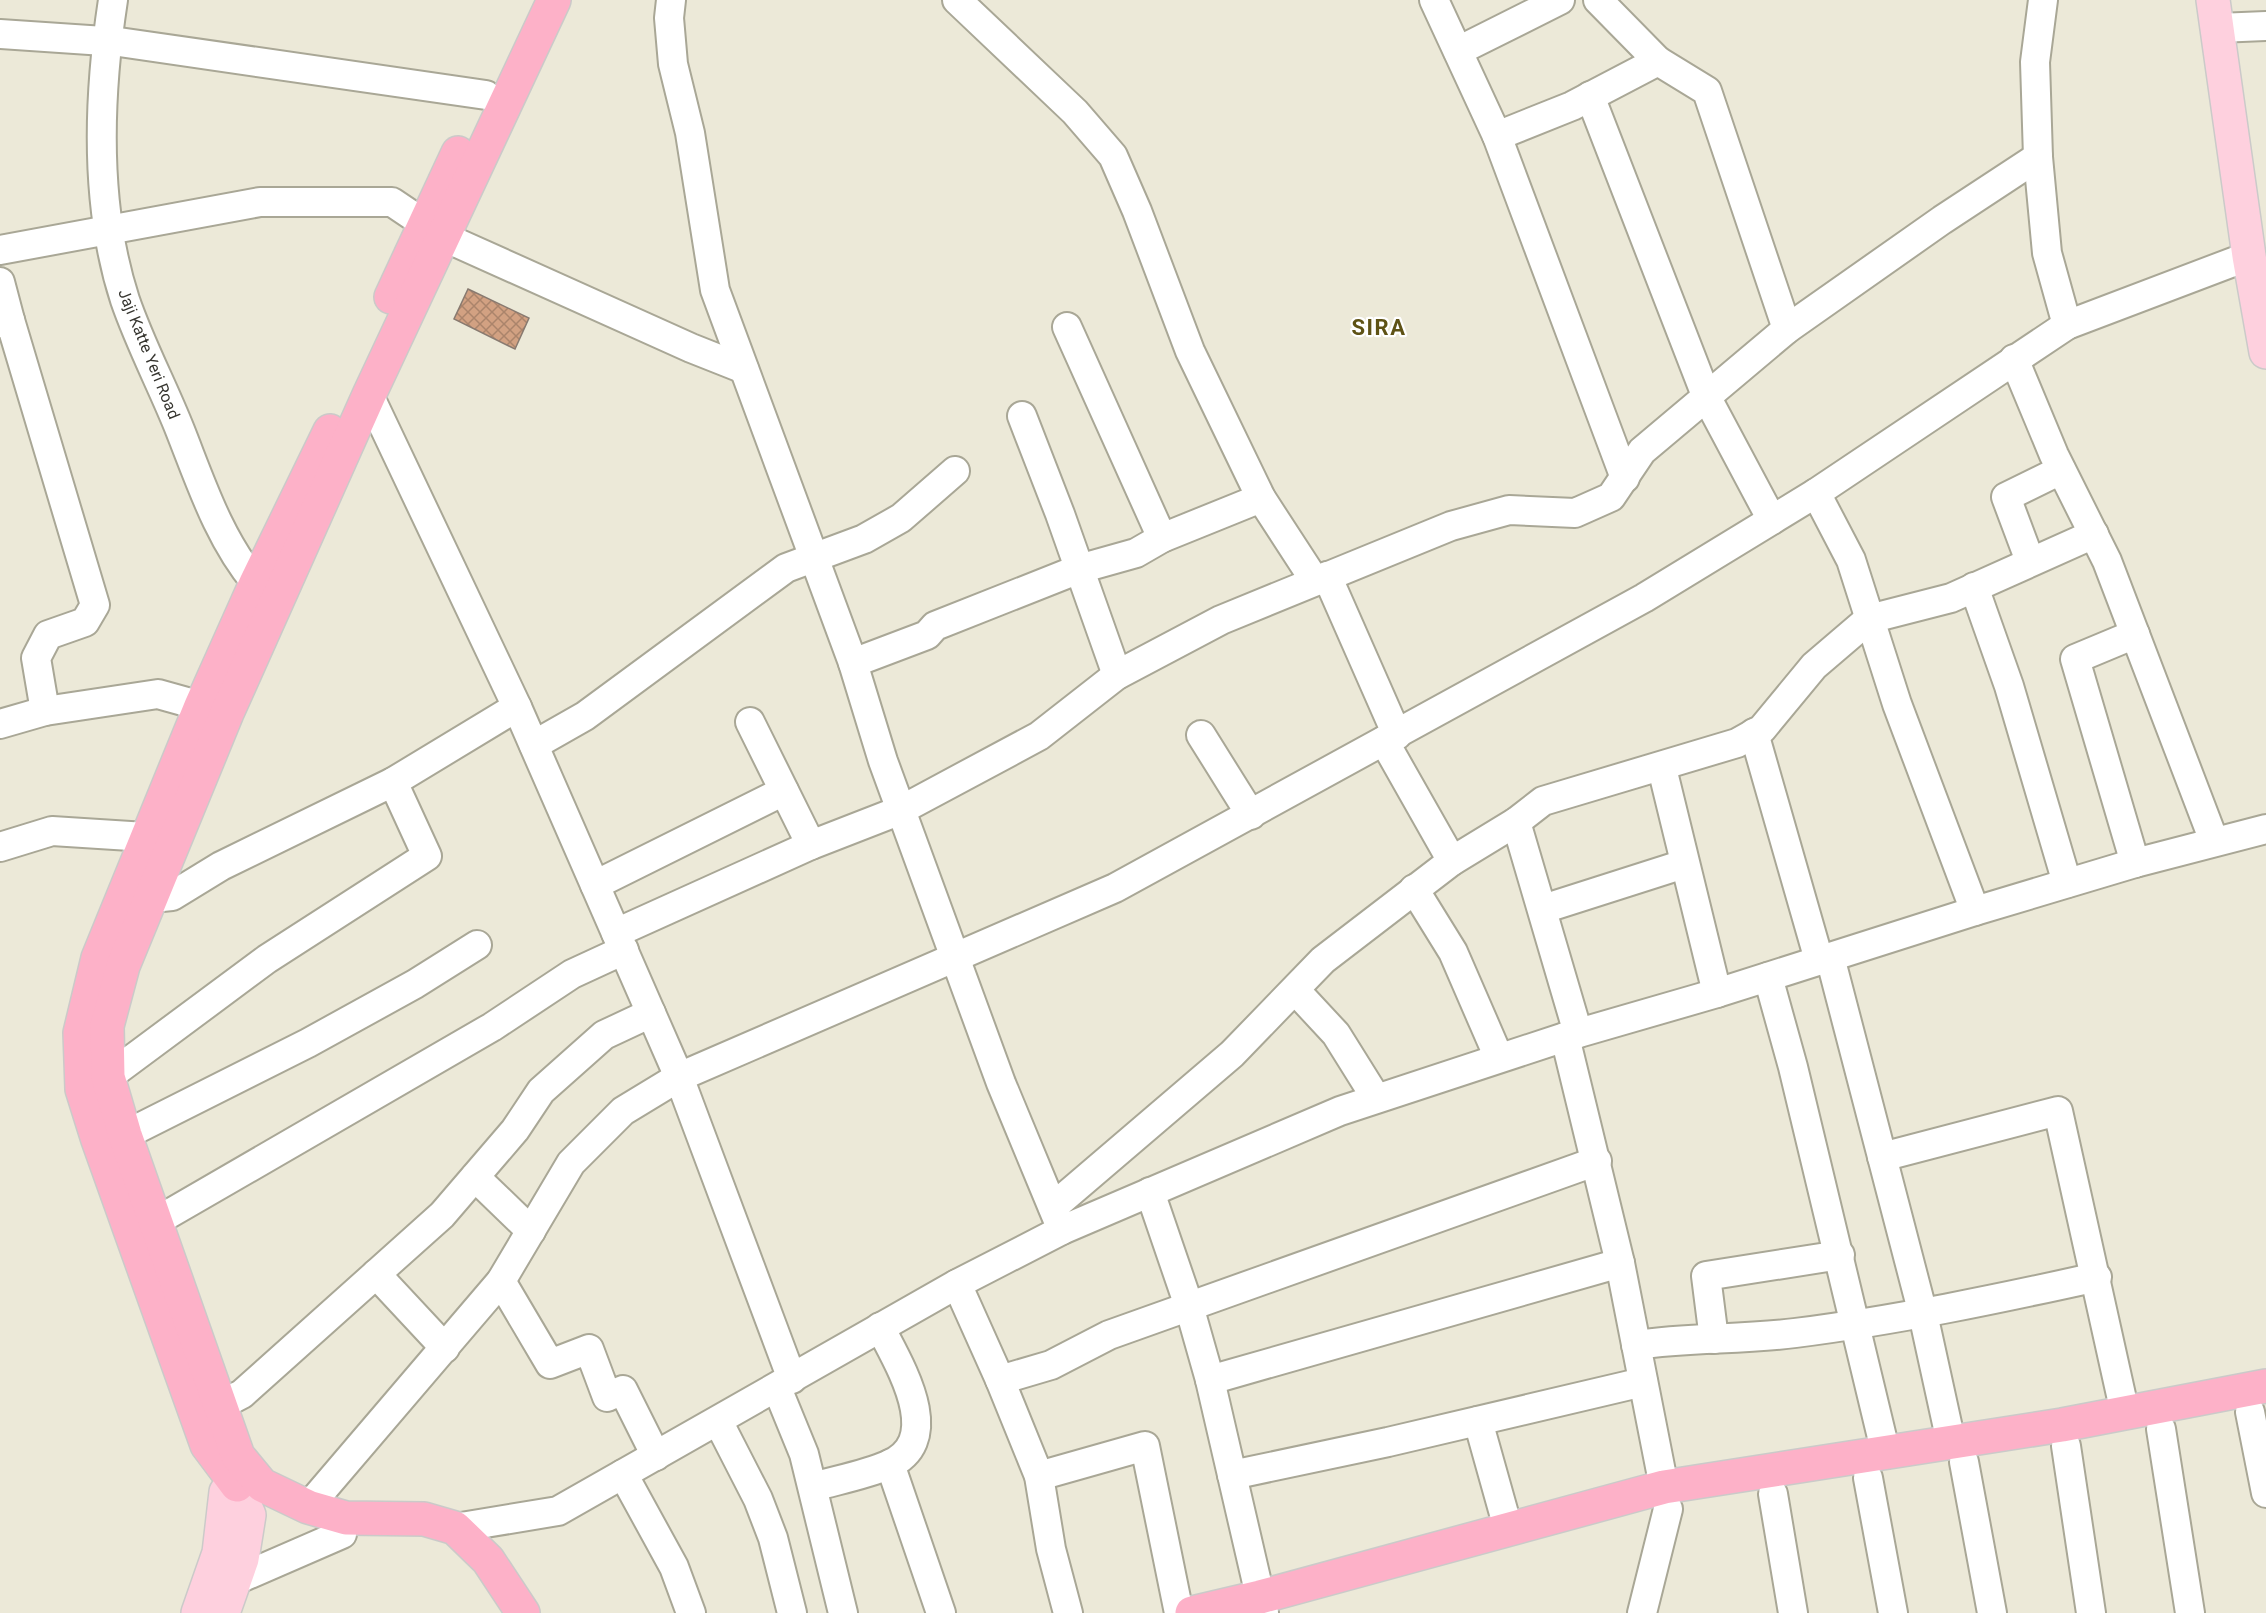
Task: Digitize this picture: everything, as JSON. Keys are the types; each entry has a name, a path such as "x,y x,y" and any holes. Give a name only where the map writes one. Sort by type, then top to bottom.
{"highway":[{"path":"523,1613 488,1560 455,1528 423,1519 346,1518 308,1507 262,1485 238,1456 125,1135 108,1077 107,1026 123,966 227,713 369,395 486,95 529,0"},
{"path":"497,1613 471,1574 444,1548 418,1540 342,1534 303,1523 235,1484 207,1445 82,1089 80,1033 98,958 201,706 256,583 351,386 554,0"},
{"path":"1270,1608 1508,1528 1666,1498 1958,1452 2125,1413 2261,1402"},
{"path":"1958,1452 2066,1446 2161,1429 2261,1402"},
{"path":"1192,1613 1270,1608 1666,1498 1773,1494 1877,1466"}],"main road":[{"path":"2215,14 2249,256 2266,352"},
{"path":"198,1613 219,1553 226,1492 235,1484 249,1515 236,1580 223,1613"}],"street":[{"name":"Jaji Katte Yeri Road","path":"113,0 101,112 107,231 126,301 207,498 234,557 256,583"},
{"path":"671,0 669,18 673,64 690,133 715,290 853,663 901,810 1026,1148 1057,1218"},
{"path":"957,0 1075,112 1113,156 1137,211 1190,351 1262,498 1321,579 1391,738 1452,861"},
{"path":"1434,0 1497,136 1625,478"},
{"path":"1458,51 1560,0"},
{"path":"1598,0 1658,61 1707,91 1787,329"},
{"path":"2043,0 2036,62 2038,157 2047,253 2067,325"},
{"path":"2215,14 2266,26"},
{"path":"0,34 107,41 486,95"},
{"path":"1497,136 1590,96 1658,61"},
{"path":"1590,96 1707,398 1772,520"},
{"path":"155,1222 492,1027 620,942 811,845 901,810 1039,736 1117,675 1221,620 1451,526 1509,510 1575,513 1611,497 1642,451 1787,329 1942,220 2038,157"},
{"path":"0,250 260,202 392,202 434,230 691,348 744,369"},
{"path":"308,1507 501,1281 571,1163 623,1110 679,1077 1115,888 1644,598 1816,493 2067,325 2249,256"},
{"path":"0,282 5,322 95,605 85,622 48,635 36,658 45,711"},
{"path":"1067,327 1162,538"},
{"path":"2014,359 2061,470 2094,534 2214,841"},
{"path":"369,395 517,707 679,1077 784,1383 813,1487 843,1613"},
{"path":"1022,416 1060,514 1117,675"},
{"path":"2030,561 2006,497 2061,470"},
{"path":"534,745 585,716 786,568 864,539 902,518 955,471"},
{"path":"1816,493 1851,560 1897,704 1975,911"},
{"path":"853,663 927,635 935,626 1079,569 1136,554 1162,538 1262,498"},
{"path":"455,1528 558,1511 957,1284 1057,1218 1232,1054 1323,960 1452,861 1516,822 1543,801 1662,768 1737,743 1762,729 1814,666 1869,619 1951,598 2094,534"},
{"path":"1974,587 2009,686 2067,884"},
{"path":"2135,634 2076,660 2135,863"},
{"path":"0,724 45,711 158,694 201,706"},
{"path":"152,897 172,896 221,866 393,782 517,707"},
{"path":"750,722 811,845"},
{"path":"1754,733 1825,959 1882,1157 1958,1452 1992,1613"},
{"path":"1201,735 1251,815"},
{"path":"1662,768 1717,993"},
{"path":"108,1077 267,959 427,856 393,782"},
{"path":"595,885 784,791"},
{"path":"1516,822 1543,909 1572,1035 1666,1498 1642,1613"},
{"path":"1057,1218 1149,1192 1340,1110 1499,1058 2135,863 2266,829"},
{"path":"0,847 52,831 146,837"},
{"path":"1543,909 1684,864"},
{"path":"1414,890 1453,952 1499,1058"},
{"path":"125,1135 308,1043 415,984 477,945"},
{"path":"1768,977 1840,1255 1854,1323 1877,1466 1893,1613"},
{"path":"1296,990 1336,1034 1376,1098"},
{"path":"219,1406 242,1394 442,1215 515,1130 541,1091 604,1035 651,1013"},
{"path":"1882,1157 2058,1110 2097,1277 2125,1413"},
{"path":"1000,1380 1051,1365 1109,1335 1597,1161"},
{"path":"475,1177 531,1231"},
{"path":"1149,1192 1189,1306 1210,1380 1232,1475 1270,1608"},
{"path":"1714,1339 1706,1276 1840,1255"},
{"path":"1210,1380 1620,1263"},
{"path":"376,1274 445,1347"},
{"path":"1636,1346 1673,1340 1796,1333 1923,1314 2097,1277"},
{"path":"501,1281 550,1364 589,1349 607,1397 623,1390 656,1456"},
{"path":"957,1284 1000,1380 1039,1476 1051,1549 1068,1613"},
{"path":"813,1487 890,1464 907,1449 918,1426 911,1390 880,1327"},
{"path":"1232,1475 1643,1382"},
{"path":"2261,1402 2266,1493"},
{"path":"718,1421 758,1499 773,1538 792,1613"},
{"path":"1478,1421 1508,1528"},
{"path":"2161,1429 2190,1613"},
{"path":"1039,1476 1145,1446 1179,1613"},
{"path":"2066,1446 2091,1613"},
{"path":"890,1464 941,1613"},
{"path":"623,1474 674,1567 691,1613"},
{"path":"1773,1494 1793,1613"},
{"path":"236,1580 342,1534"}],"building":[{"path":"468,289 529,318 515,349 454,319"}],"district":[{"name":"SIRA","path":"1379,327"}]}
